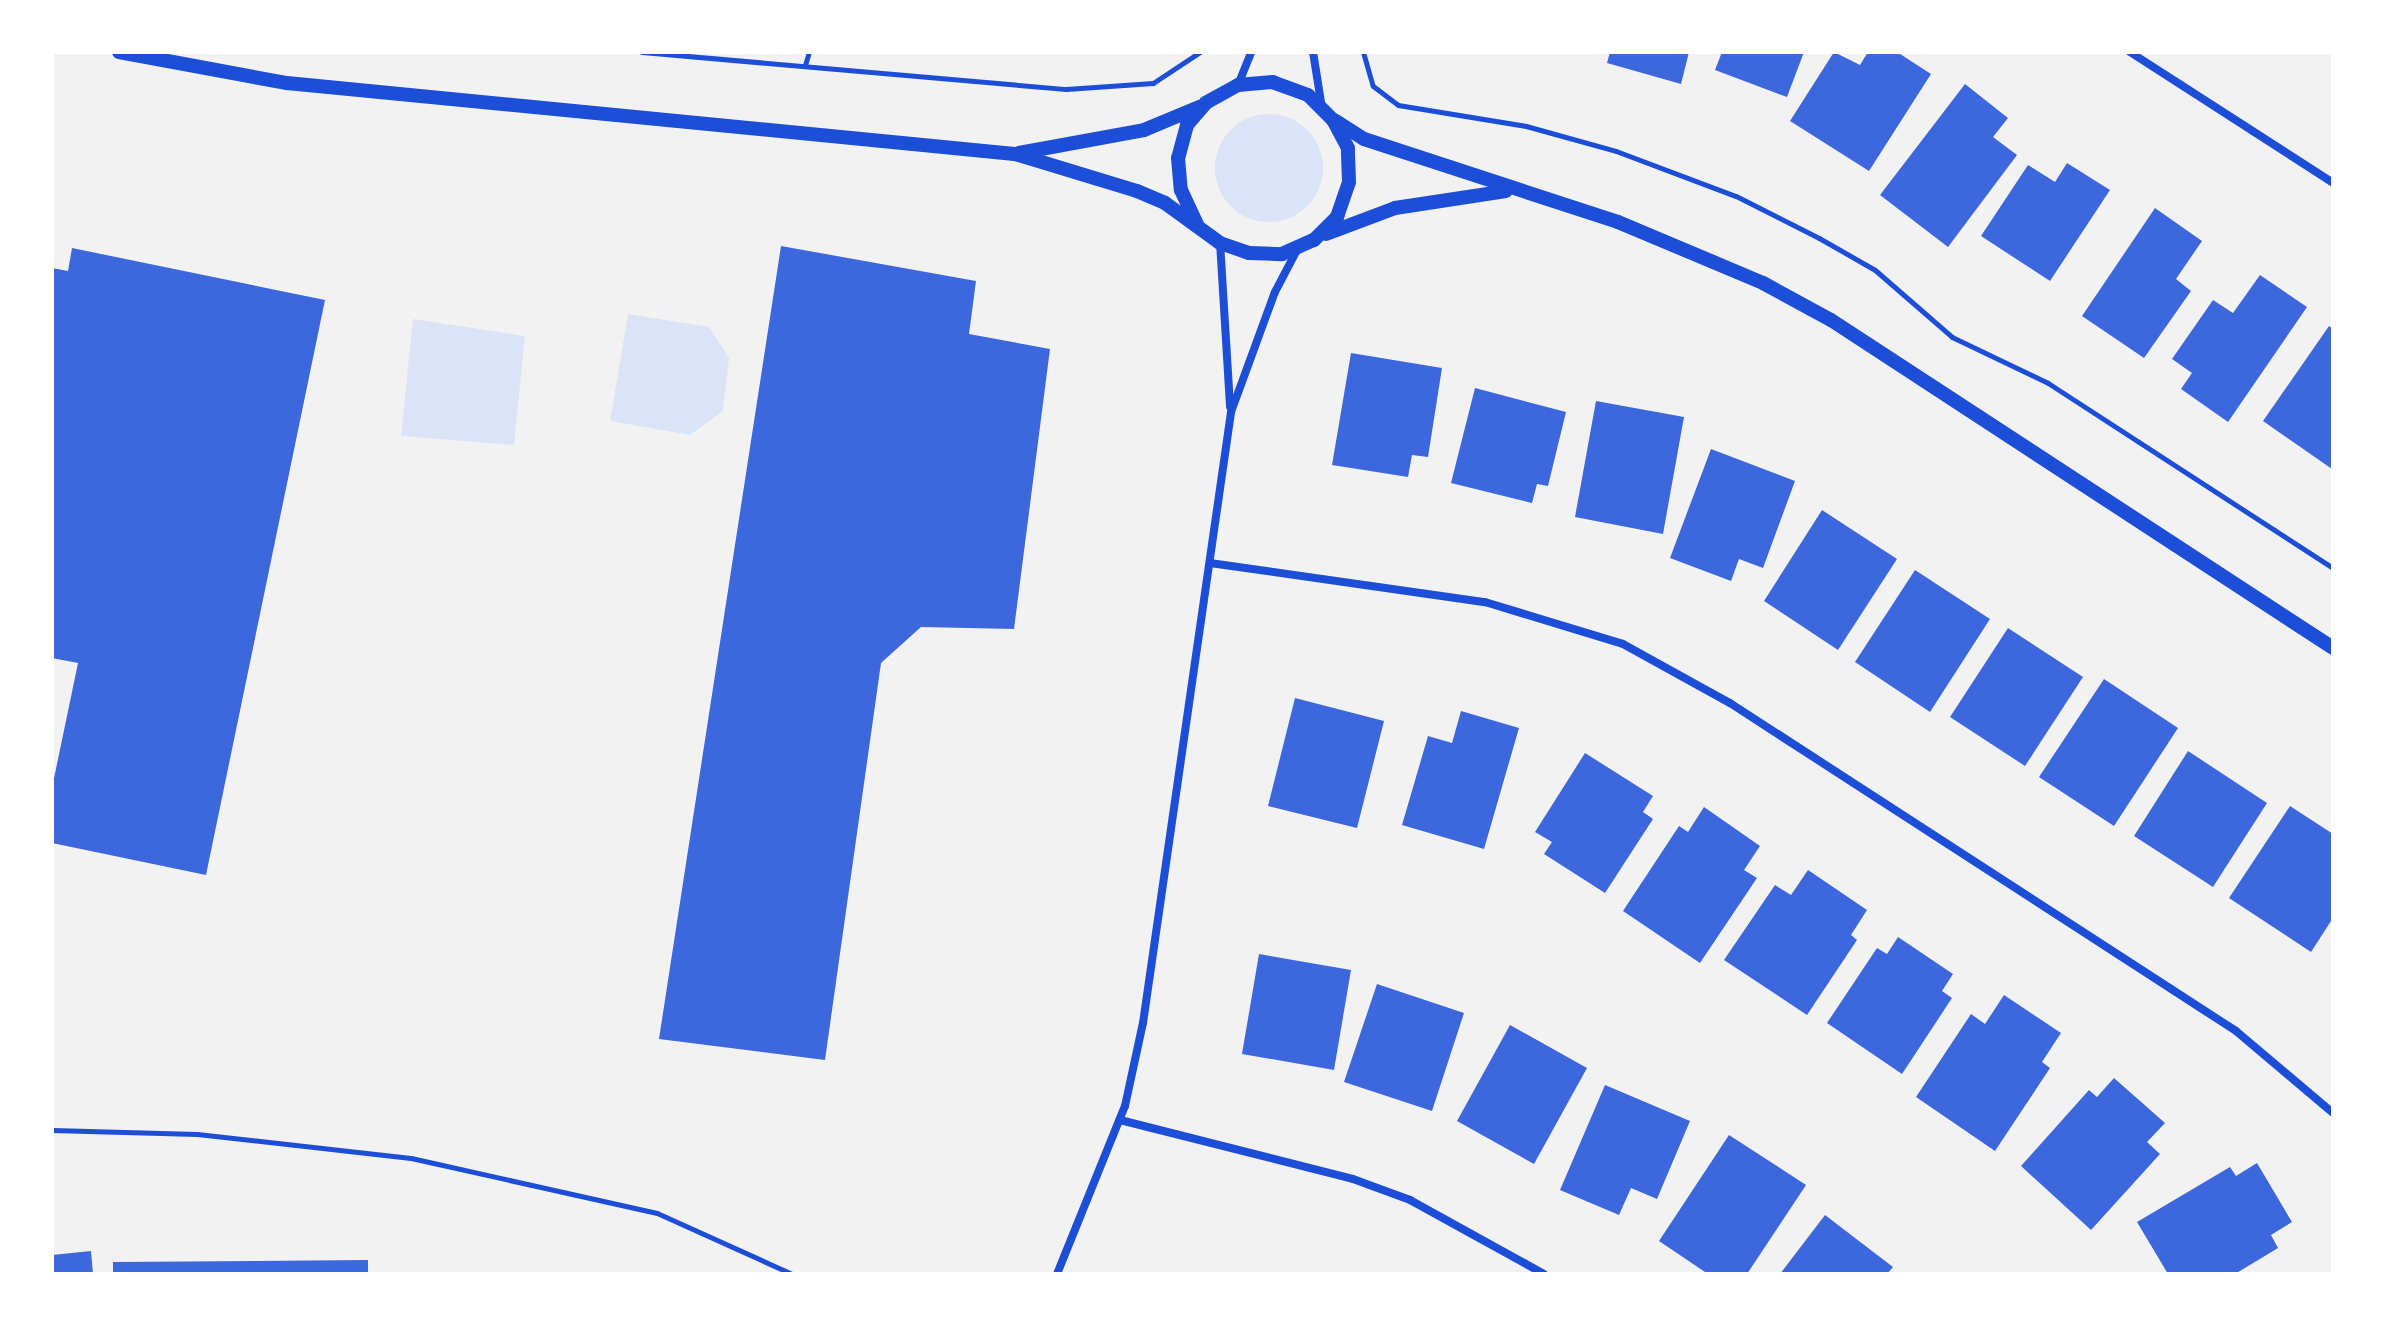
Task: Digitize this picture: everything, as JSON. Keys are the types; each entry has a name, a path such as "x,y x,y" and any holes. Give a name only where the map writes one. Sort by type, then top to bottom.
{"street":[{"path":"119,52 185,59 317,86 1015,154 1137,191 1197,224 1220,242 1249,253 1282,254 1358,218 1395,208 1511,191"},
{"path":"1238,85 1251,52"},
{"path":"1313,52 1322,108"},
{"path":"2130,52 2333,183"},
{"path":"1015,154 1144,130 1206,103 1238,85 1273,82 1308,95 1333,120 1348,148 1349,182 1337,217 1314,240"},
{"path":"1197,224 1181,190 1178,158 1187,125 1206,103"},
{"path":"1333,120 1364,139 1687,249 1831,320 2333,648"},
{"path":"1057,1274 1120,1120 1143,1023 1231,412 1220,242"},
{"path":"1231,412 1275,292 1298,248"},
{"path":"1210,563 1485,602 1623,644 1730,703 2236,1031 2333,1113"},
{"path":"1120,1120 1353,1179 1410,1200 1544,1274"}],"path":[{"path":"642,52 1112,89 1153,83 1200,52"},
{"path":"805,65 809,52"},
{"path":"1363,52 1373,86 1398,105 1526,126 1616,151 1736,196 1819,238 1875,270 1952,337 2048,383 2333,568"},
{"path":"52,1130 197,1134 411,1158 657,1213 792,1274"}],"shaded area":[{"path":"1269,114 1290,118 1307,130 1319,147 1323,168 1319,189 1307,206 1290,218 1269,222 1248,218 1231,206 1219,189 1215,168 1219,147 1231,130 1248,118"},
{"path":"628,314 709,327 729,358 723,411 690,435 610,421"},
{"path":"413,319 525,336 514,445 401,436"}],"building":[{"path":"1610,52 1689,52 1681,84 1607,63"},
{"path":"1722,52 1804,52 1787,97 1715,70"},
{"path":"1834,52 1860,65 1868,52 1897,52 1931,74 1869,171 1790,121"},
{"path":"1965,84 2008,118 1993,137 2017,155 1948,247 1880,195"},
{"path":"2067,163 2110,190 2050,281 1981,236 2028,165 2055,182"},
{"path":"2155,208 2202,241 2176,279 2191,291 2144,358 2082,316"},
{"path":"781,246 976,281 969,334 1050,349 1014,629 921,627 881,663 825,1060 659,1039"},
{"path":"72,248 325,300 206,875 52,843 52,788 78,663 52,658 52,268 68,271"},
{"path":"2260,275 2307,307 2228,422 2181,389 2192,373 2172,359 2213,300 2233,313"},
{"path":"2329,326 2333,329 2332,469 2263,421"},
{"path":"1351,353 1442,368 1428,457 1412,455 1408,477 1332,465"},
{"path":"1475,388 1566,412 1548,486 1537,484 1532,503 1451,483"},
{"path":"1596,401 1684,417 1663,534 1575,517"},
{"path":"1711,449 1795,481 1763,568 1739,559 1731,581 1670,558"},
{"path":"1822,510 1897,559 1838,650 1764,601"},
{"path":"1915,570 1990,619 1930,712 1855,662"},
{"path":"2008,628 2083,677 2025,766 1950,717"},
{"path":"2104,679 2178,728 2114,826 2039,777"},
{"path":"1295,698 1384,721 1357,828 1268,806"},
{"path":"1461,711 1519,728 1484,849 1402,825 1428,736 1452,743"},
{"path":"2188,751 2267,803 2213,887 2134,836"},
{"path":"1585,753 1653,796 1643,812 1653,819 1605,893 1544,854 1552,842 1535,832"},
{"path":"2290,806 2333,834 2333,918 2311,952 2229,898"},
{"path":"1704,807 1760,846 1744,870 1757,878 1700,963 1623,911 1679,826 1688,832"},
{"path":"1808,870 1867,910 1851,935 1857,940 1807,1015 1724,960 1775,885 1791,895"},
{"path":"1898,937 1953,974 1942,991 1952,998 1902,1074 1827,1023 1877,948 1887,954"},
{"path":"1259,954 1351,970 1334,1070 1242,1054"},
{"path":"1377,984 1464,1013 1432,1111 1344,1082"},
{"path":"2004,995 2061,1033 2042,1062 2050,1068 1995,1151 1916,1097 1971,1014 1985,1024"},
{"path":"1510,1025 1587,1068 1534,1164 1457,1121"},
{"path":"2114,1078 2165,1123 2147,1142 2160,1154 2091,1230 2021,1166 2089,1090 2097,1097"},
{"path":"1605,1085 1690,1121 1657,1199 1631,1188 1619,1215 1560,1190"},
{"path":"1729,1135 1806,1185 1747,1274 1708,1274 1659,1241"},
{"path":"2257,1163 2292,1222 2271,1235 2278,1248 2235,1274 2168,1274 2137,1222 2230,1167 2236,1176"},
{"path":"1825,1215 1893,1267 1887,1274 1780,1274"},
{"path":"91,1251 93,1274 52,1274 52,1255"},
{"path":"368,1260 368,1274 113,1274 113,1262"}]}
